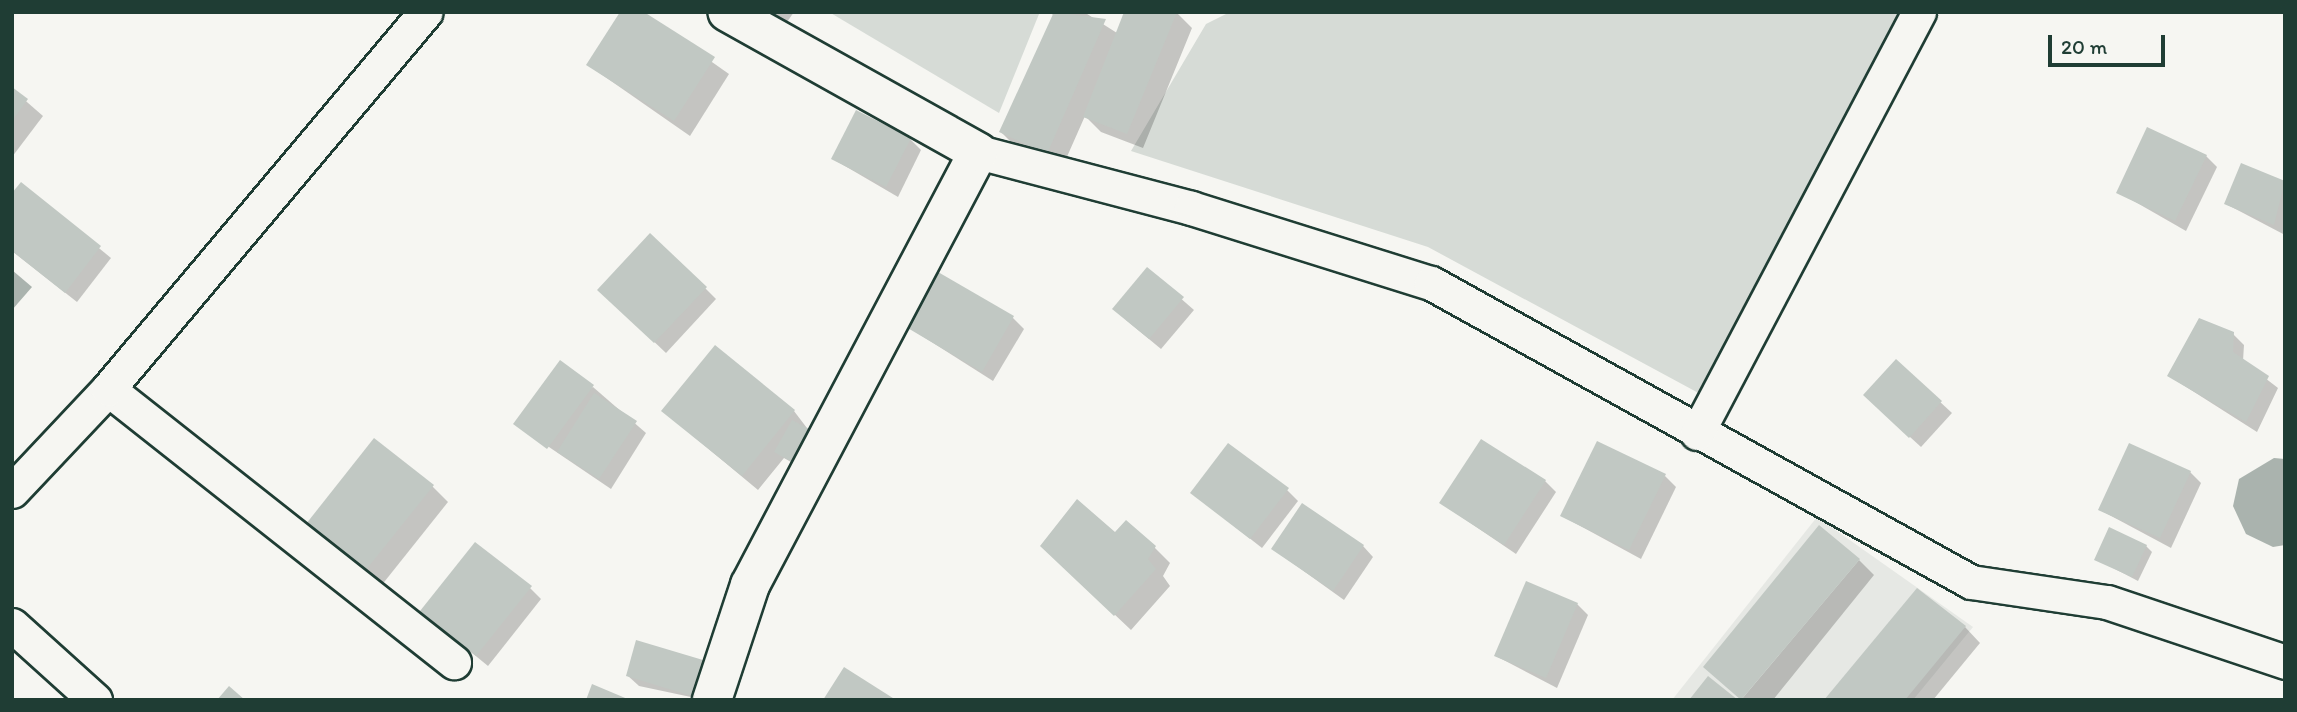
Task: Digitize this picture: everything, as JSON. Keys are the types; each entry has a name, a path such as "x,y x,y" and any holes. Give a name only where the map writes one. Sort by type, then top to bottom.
{"street":[{"path":"12,491 108,389 425,12"},
{"path":"727,12 978,152 1191,208 1430,283 1697,433 1971,582 2107,602 2285,662"},
{"path":"1697,433 1919,12"},
{"path":"712,700 750,585 978,152"},
{"path":"108,389 454,662"},
{"path":"12,625 95,700"}],"shaded area":[{"path":"829,12 1037,12 1039,14 999,113"},
{"path":"1230,12 1910,12 1717,403 1428,247 1131,151 1206,24"},
{"path":"12,270 32,287 12,310"},
{"path":"2274,458 2285,459 2285,545 2273,547 2246,534 2233,506 2239,479"},
{"path":"1817,517 1973,627 1913,700 1672,700"}],"building":[{"path":"620,12 644,12 715,57 674,121 586,65"},
{"path":"1054,12 1106,19 1047,154 999,132"},
{"path":"1124,12 1177,12 1127,134 1083,117"},
{"path":"12,87 28,99 12,121"},
{"path":"856,110 911,138 886,187 831,159"},
{"path":"2147,127 2207,155 2175,221 2116,193"},
{"path":"2241,163 2285,181 2274,225 2224,204"},
{"path":"21,182 101,246 65,293 12,251 12,193"},
{"path":"650,233 707,287 654,343 597,290"},
{"path":"1147,267 1184,297 1149,339 1112,309"},
{"path":"938,272 1014,316 982,372 906,327"},
{"path":"2199,318 2234,332 2233,352 2269,376 2246,422 2167,376"},
{"path":"715,345 795,410 742,476 661,411"},
{"path":"1896,359 1942,401 1909,438 1863,395"},
{"path":"560,360 594,385 547,449 513,424"},
{"path":"594,393 637,421 599,479 557,452"},
{"path":"792,420 809,429 792,462 774,452"},
{"path":"374,438 434,485 365,571 306,524"},
{"path":"1481,439 1546,480 1504,545 1439,503"},
{"path":"1597,441 1666,474 1629,550 1560,516"},
{"path":"1228,443 1289,488 1250,539 1190,493"},
{"path":"2129,443 2191,471 2160,538 2098,510"},
{"path":"1077,499 1115,532 1126,520 1156,546 1148,559 1156,569 1114,616 1040,546"},
{"path":"1302,503 1364,545 1333,591 1271,549"},
{"path":"1819,525 1860,559 1741,700 1703,667"},
{"path":"2109,527 2147,545 2132,577 2094,560"},
{"path":"475,542 532,586 476,656 420,611"},
{"path":"1526,581 1578,603 1546,678 1494,656"},
{"path":"1917,588 1966,626 1905,700 1824,700"},
{"path":"636,640 703,660 692,696 626,676"},
{"path":"844,667 896,700 823,700"},
{"path":"1708,676 1738,700 1689,700"},
{"path":"592,684 630,700 586,700"},
{"path":"229,686 245,700 217,700"}]}
